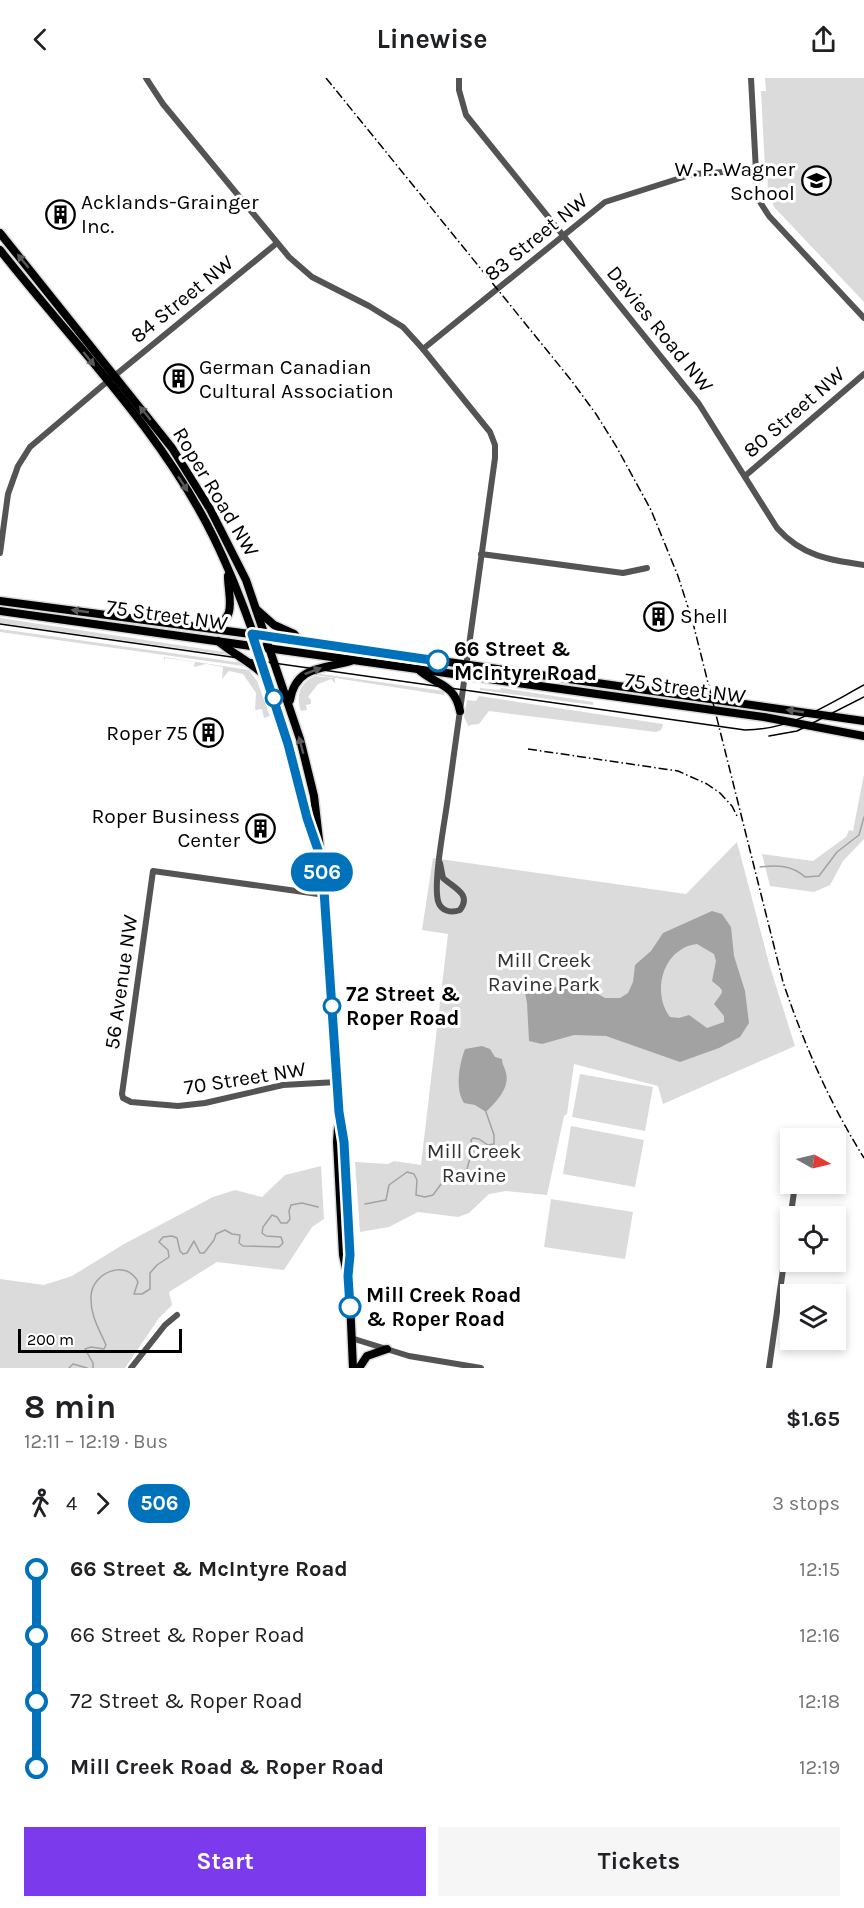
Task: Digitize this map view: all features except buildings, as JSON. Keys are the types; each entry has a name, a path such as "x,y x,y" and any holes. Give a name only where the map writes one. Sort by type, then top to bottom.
{"main road":[{"name":"Roper Road NW","path":"0,233 111,378 185,485 209,529 229,570 268,679 318,850"},
{"name":"Roper Road NW","path":"0,250 166,439 195,483 242,569 289,704 312,787 325,895 339,1112 344,1142 353,1368"},
{"path":"201,628 219,624 228,616 231,604 229,570"},
{"name":"75 Street NW","path":"0,601 266,636 764,717 864,736"},
{"path":"256,609 274,625 294,634 302,642"},
{"name":"75 Street NW","path":"0,610 418,668 465,670 864,721"},
{"path":"218,641 229,651 253,665 268,679"},
{"path":"289,704 295,683 304,674 356,660"},
{"path":"418,668 428,678 444,684 453,691 460,711"},
{"path":"360,1368 367,1356 387,1349"}],"street":[{"path":"146,78 163,104 278,243 305,272 403,327 494,440 495,454 437,885 439,904 442,908 448,911 460,910 465,904 464,896 443,878 440,863"},
{"name":"Davies Road NW","path":"459,78 459,90 466,115 699,404 772,521 784,535 822,559 864,565"},
{"path":"751,78 758,196 766,212 864,318"},
{"name":"83 Street NW","path":"423,349 600,205 693,174 755,170"},
{"name":"84 Street NW","path":"0,553 8,494 25,453 42,435 278,243"},
{"name":"80 Street NW","path":"745,476 864,374"},
{"path":"481,554 624,573 647,568"},
{"name":"56 Avenue NW","path":"123,1098 122,1090 153,871 325,895"},
{"name":"70 Street NW","path":"123,1098 131,1102 178,1106 205,1103 283,1085 337,1082"},
{"path":"769,1368 794,1194"},
{"path":"131,1368 165,1324 177,1315"},
{"path":"351,1338 409,1356 481,1368"}],"green space":[{"name":"W. P. Wagner School","path":"765,78 864,78 864,302 774,207 768,193 767,170 765,169 761,91 766,91"},
{"path":"0,618 224,652 234,656 0,623"},
{"path":"0,629 243,663 243,666 0,632"},
{"path":"164,657 249,670 257,681 270,716 264,718 262,709 255,710 256,693 243,674 229,671 222,679 223,667 206,664 194,667 195,662 165,658 164,662"},
{"path":"314,673 444,691 444,695 316,675 303,680"},
{"path":"315,676 335,678 335,683 331,679 318,684 308,697 311,704 306,705 307,710 301,711 300,690 305,682"},
{"path":"480,688 500,690 501,688 593,702 593,705 480,690"},
{"path":"479,696 663,724 661,730 656,732 489,711 479,724 469,727 464,717 467,700 476,701"},
{"path":"864,774 864,839 843,861 830,885 814,892 770,886 762,854 813,861 846,837 849,830 853,831"},
{"name":"Mill Creek Ravine Park","path":"737,842 770,967 795,1046 663,1104 658,1086 574,1064 567,1114 564,1116 547,1195 506,1191 489,1194 469,1213 458,1217 418,1212 389,1227 360,1232 355,1162 388,1164 394,1161 421,1165 448,934 422,930 433,858 686,894"},
{"path":"580,1074 653,1087 645,1131 572,1117"},
{"path":"571,1126 644,1140 635,1187 563,1174"},
{"path":"321,1166 324,1219 312,1227 284,1270 217,1262 169,1292 172,1305 159,1318 125,1368 0,1368 0,1279 44,1285 72,1276 124,1244 213,1197 235,1190 262,1197 285,1175"},
{"path":"551,1199 633,1212 625,1259 544,1247"}],"shaded area":[{"path":"712,911 722,914 731,927 734,956 745,991 749,1023 740,1037 719,1048 680,1062 606,1036 574,1035 542,1044 529,1041 527,1003 523,982 554,987 582,985 605,998 620,998 628,993 633,982 635,965 651,951 663,933","holes":["697,944 714,954 716,961 712,981 722,991 714,1004 724,1016 724,1022 707,1028 689,1015 679,1018 670,1017 661,996 661,984 669,962 685,947"]},
{"path":"482,1046 490,1049 495,1057 502,1059 507,1079 501,1094 486,1112 475,1105 464,1103 459,1084 465,1049"}],"waterway":[{"path":"760,867 784,867 795,870 805,877 819,876 837,852 859,835 864,817"},
{"path":"365,1204 386,1200 389,1185 407,1172 414,1174 417,1180 416,1195 425,1197 433,1195 444,1180 467,1169 474,1153 471,1140 473,1138 488,1145 494,1144 494,1135 486,1112"},
{"path":"93,1368 93,1363 85,1349 91,1347 104,1349 106,1345 91,1303 93,1288 103,1275 110,1271 126,1271 138,1282 134,1294 142,1294 150,1289 150,1273 169,1257 168,1250 159,1242 163,1237 177,1238 183,1254 187,1253 194,1241 200,1253 204,1253 216,1234 225,1230 240,1235 239,1243 243,1246 279,1247 283,1243 281,1237 266,1236 262,1233 263,1227 272,1215 277,1217 281,1223 287,1223 290,1219 291,1205 302,1203 318,1207"},
{"path":"69,1368 73,1364 87,1368"}],"tram line":[{"path":"0,624 745,730 777,726 792,721 864,685"},
{"path":"769,736 797,731 864,697"}],"railway":[{"path":"326,78 571,380 616,446 651,510 678,576 693,623 783,982 818,1072 864,1158"},
{"path":"528,749 678,771 707,784 720,793 732,806 737,816"}],"bus line":[{"name":"506","path":"350,1307 348,1276 350,1255 344,1142 339,1112 323,876 318,850 276,703 252,634 438,661"}],"place":[{"name":"W. P. Wagner School","path":"816,181"},
{"name":"Acklands-Grainger Inc.","path":"60,214"},
{"name":"German Canadian Cultural Association","path":"178,379"},
{"name":"Shell","path":"659,616"},
{"name":"66 Street & McIntyre Road","path":"438,661"},
{"name":"Roper 75","path":"209,733"},
{"name":"Roper Business Center","path":"261,828"},
{"name":"72 Street & Roper Road","path":"332,1006"},
{"name":"Mill Creek Road & Roper Road","path":"350,1307"}],"park label":[{"name":"Mill Creek Ravine","path":"474,1163"}]}
